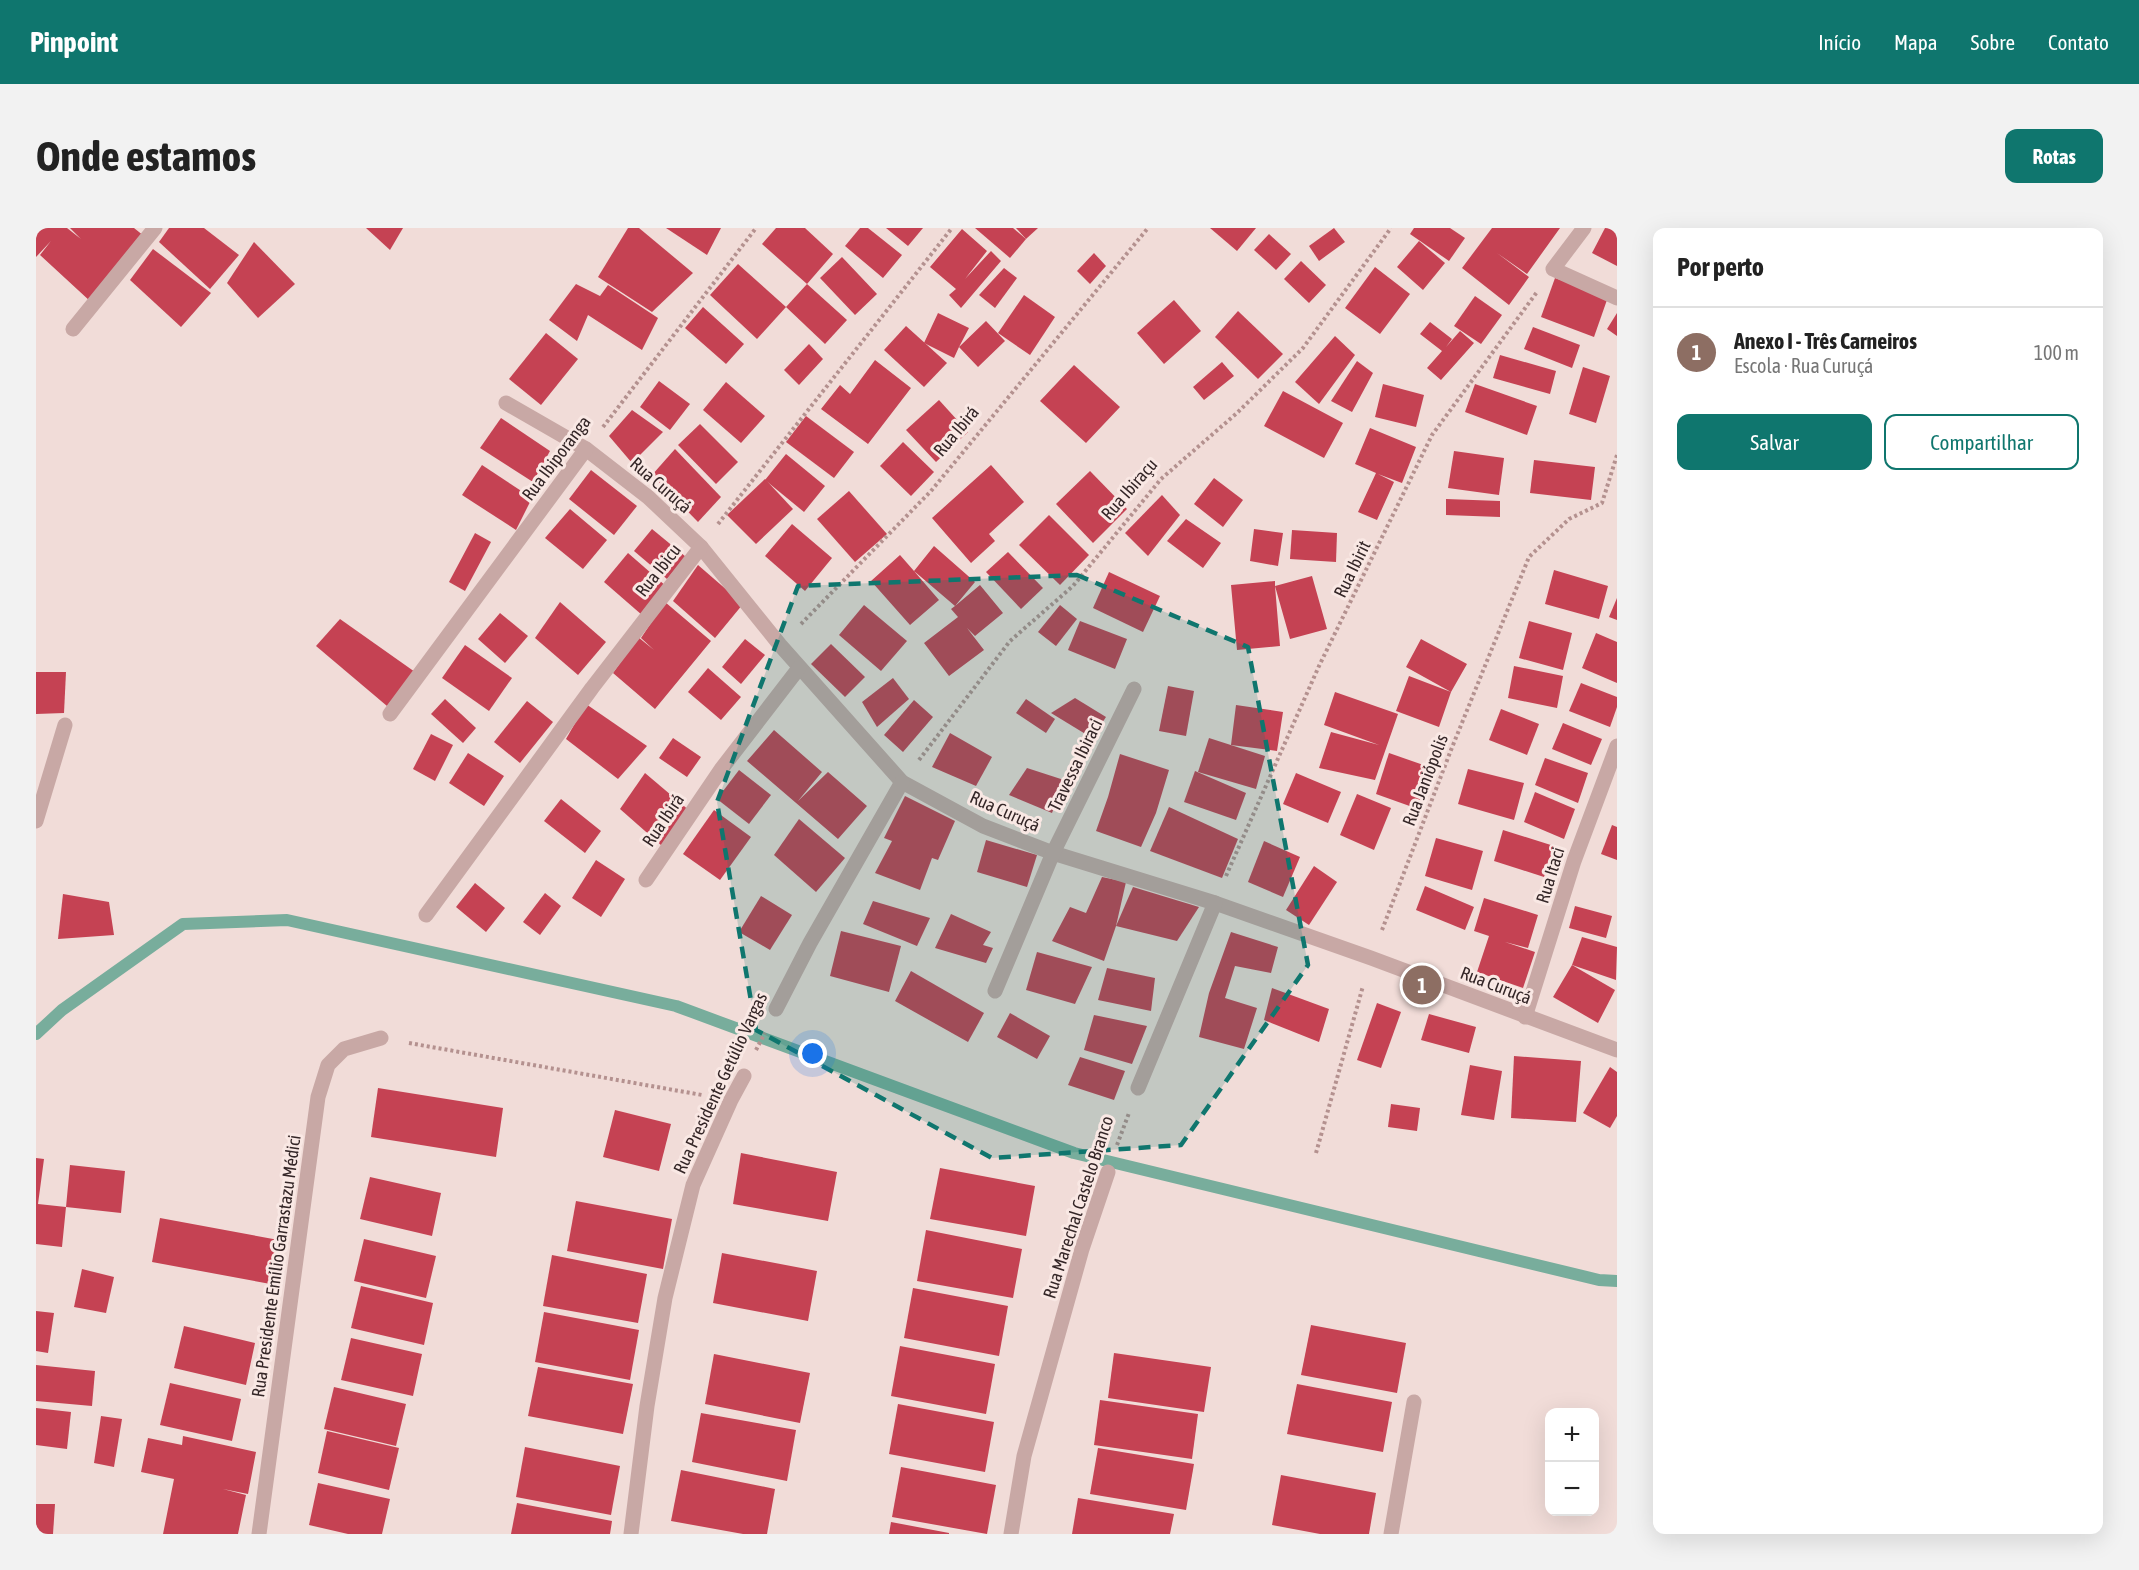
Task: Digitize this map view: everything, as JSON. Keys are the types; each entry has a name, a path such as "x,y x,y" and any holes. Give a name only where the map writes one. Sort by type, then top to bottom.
{"street":[{"path":"73,329 155,228"},
{"path":"1584,228 1553,269 1617,298"},
{"name":"Rua Curuçá","path":"506,403 586,449 648,497 701,547 799,668 902,782 982,826 1053,853 1215,903 1371,958 1617,1050"},
{"name":"Rua Ibiporanga","path":"390,714 586,449"},
{"name":"Rua Ibicu","path":"426,915 592,688 701,547"},
{"name":"Rua Ibirá","path":"646,880 722,768 799,668"},
{"name":"Travessa Ibiraci","path":"995,991 1053,853 1134,689"},
{"path":"36,820 65,725"},
{"name":"Rua Itaci","path":"1526,1017 1574,861 1617,746"},
{"name":"Rua Presidente Getúlio Vargas","path":"776,1009 810,943 902,782"},
{"path":"1138,1088 1215,903"},
{"name":"Rua Presidente Emílio Garrastazu Médici","path":"259,1534 318,1097 328,1065 344,1049 381,1038"},
{"name":"Rua Presidente Getúlio Vargas","path":"631,1534 647,1406 665,1298 693,1185 730,1100 744,1076"},
{"name":"Rua Marechal Castelo Branco","path":"1011,1534 1024,1456 1082,1249 1108,1172"},
{"path":"1391,1534 1414,1402"}],"path":[{"name":"Rua Ibiporanga","path":"586,449 756,228"},
{"name":"Rua Ibicu","path":"701,547 952,228"},
{"name":"Rua Ibirá","path":"780,645 931,491 1148,228"},
{"name":"Rua Ibiraçu","path":"902,782 1010,641 1073,586 1161,479 1237,413 1303,348 1391,228"},
{"name":"Rua Ibirit","path":"1215,903 1319,666 1432,435 1553,269"},
{"name":"Rua Janiópolis","path":"1316,1153 1371,958 1450,750 1530,557 1569,519 1602,503 1617,455"},
{"name":"Rua Presidente Getúlio Vargas","path":"744,1076 776,1009"},
{"path":"381,1038 730,1100"},
{"name":"Rua Marechal Castelo Branco","path":"1108,1172 1138,1088"}],"highlighted area":[{"path":"1077,575 1248,647 1308,965 1181,1145 992,1158 756,1030 717,802 798,586"}],"building":[{"path":"36,228 67,228 81,239 70,228 134,228 144,236 91,302 40,255 51,241 36,257"},
{"path":"169,228 204,228 239,255 210,289 159,242"},
{"path":"366,228 403,228 390,250"},
{"path":"628,228 639,228 693,273 652,312 598,277"},
{"path":"666,228 721,228 707,255"},
{"path":"776,228 805,228 833,254 807,284 762,244"},
{"path":"860,228 868,228 902,255 883,278 845,246"},
{"path":"886,228 923,228 908,246"},
{"path":"975,228 1013,228 1026,239 1010,258"},
{"path":"1016,228 1038,228 1026,239"},
{"path":"1210,228 1256,228 1237,251"},
{"path":"1334,228 1345,242 1319,261 1309,246"},
{"path":"1414,228 1450,228 1465,238 1449,261 1410,234"},
{"path":"1492,228 1560,228 1527,274 1497,253 1529,277 1509,305 1462,268"},
{"path":"1605,228 1617,228 1617,266 1592,253"},
{"path":"962,229 987,251 965,279 991,251 1001,261 961,308 949,295 956,289 930,267"},
{"path":"1269,234 1291,254 1276,270 1254,250"},
{"path":"1419,241 1445,263 1423,290 1397,267"},
{"path":"254,242 295,284 258,318 227,283"},
{"path":"153,249 211,293 181,327 130,280"},
{"path":"1094,253 1106,266 1090,284 1077,271"},
{"path":"842,257 877,294 855,315 820,278"},
{"path":"1301,261 1326,285 1309,303 1284,279"},
{"path":"738,264 786,307 757,339 710,295"},
{"path":"1375,267 1410,294 1380,334 1345,308"},
{"path":"1004,268 1017,278 995,308 979,295"},
{"path":"1555,278 1608,297 1594,337 1541,317"},
{"path":"576,284 600,296 608,285 658,318 642,350 588,315 577,341 549,320"},
{"path":"807,284 847,320 825,344 786,307"},
{"path":"1024,295 1055,317 1030,355 998,333"},
{"path":"1475,296 1502,315 1481,344 1454,326"},
{"path":"1174,300 1201,331 1164,364 1137,333"},
{"path":"703,307 744,344 726,364 685,328"},
{"path":"1238,311 1283,354 1258,379 1215,337"},
{"path":"938,313 969,328 954,358 924,343"},
{"path":"1617,313 1617,336 1607,329"},
{"path":"986,321 1005,341 978,367 959,347"},
{"path":"1430,322 1452,339 1446,347 1460,331 1474,343 1441,380 1427,368 1442,351 1420,334"},
{"path":"906,326 947,363 924,387 884,350"},
{"path":"1533,327 1580,345 1572,368 1524,349"},
{"path":"546,333 578,359 541,405 509,379"},
{"path":"1335,336 1355,355 1319,404 1295,382"},
{"path":"809,344 823,359 799,385 784,370"},
{"path":"1500,355 1556,371 1550,394 1493,378"},
{"path":"875,360 911,388 868,444 821,409 840,385 850,394"},
{"path":"1357,361 1373,373 1352,412 1331,401"},
{"path":"1222,362 1234,376 1204,400 1193,387"},
{"path":"1074,365 1120,407 1086,443 1040,401"},
{"path":"1583,367 1610,376 1596,423 1569,414"},
{"path":"659,381 690,404 670,430 640,407"},
{"path":"726,382 765,416 741,443 703,410"},
{"path":"1383,384 1424,395 1416,427 1375,417"},
{"path":"1475,384 1537,406 1527,435 1465,412"},
{"path":"1283,391 1343,423 1324,458 1264,426"},
{"path":"939,400 968,432 936,462 906,430"},
{"path":"632,410 663,432 632,463 609,436"},
{"path":"806,416 854,452 834,478 786,442"},
{"path":"501,418 550,451 533,482 480,448"},
{"path":"700,424 738,462 716,484 678,445"},
{"path":"1370,428 1416,447 1402,483 1378,474 1394,482 1377,520 1358,512 1376,473 1355,464"},
{"path":"903,442 934,472 911,496 880,466"},
{"path":"675,449 721,497 698,522 652,475"},
{"path":"1454,451 1504,458 1499,495 1448,488"},
{"path":"786,454 825,486 804,512 765,480"},
{"path":"1534,460 1595,467 1591,500 1530,493"},
{"path":"482,465 532,498 516,530 462,495"},
{"path":"991,465 1024,502 989,534 995,541 971,563 932,518"},
{"path":"591,470 637,506 614,535 569,499"},
{"path":"1090,471 1127,509 1093,543 1056,504"},
{"path":"1214,478 1243,500 1223,527 1194,504"},
{"path":"765,479 793,509 756,544 727,515"},
{"path":"849,491 887,534 855,562 817,519"},
{"path":"1162,495 1180,515 1148,556 1125,533"},
{"path":"1446,499 1500,501 1500,517 1446,515"},
{"path":"570,509 607,540 583,569 545,538"},
{"path":"1049,515 1089,555 1060,585 1019,545"},
{"path":"1186,519 1221,543 1203,568 1167,541"},
{"path":"792,524 832,558 805,591 765,556"},
{"path":"652,529 686,557 667,579 634,551"},
{"path":"1254,529 1283,533 1278,566 1250,561"},
{"path":"1292,530 1337,533 1336,562 1290,559"},
{"path":"475,533 491,542 465,591 449,582"},
{"path":"934,546 975,582 955,606 914,571"},
{"path":"1008,552 1043,588 1021,609 986,572"},
{"path":"628,553 667,587 642,615 604,582"},
{"path":"900,555 939,600 910,625 871,581"},
{"path":"698,565 743,604 715,638 673,601"},
{"path":"1554,570 1608,586 1599,619 1545,604"},
{"path":"1109,572 1160,596 1143,632 1093,608"},
{"path":"1312,576 1327,629 1290,639 1275,586"},
{"path":"1275,581 1280,646 1237,650 1231,585"},
{"path":"980,585 1003,613 975,636 967,628 984,650 949,676 924,643 958,617 951,609"},
{"path":"1617,598 1617,620 1609,617"},
{"path":"560,602 606,642 578,675 535,638"},
{"path":"665,602 711,641 655,709 613,673 638,637 654,650 641,638"},
{"path":"864,605 907,641 881,671 839,635"},
{"path":"1060,605 1077,619 1056,646 1038,632"},
{"path":"500,613 528,636 505,663 478,639"},
{"path":"340,619 415,672 387,706 316,646"},
{"path":"1080,621 1127,639 1115,669 1068,650"},
{"path":"1529,621 1572,633 1563,670 1519,658"},
{"path":"1596,633 1617,642 1617,683 1582,668"},
{"path":"745,639 765,655 741,684 722,667"},
{"path":"1421,639 1467,664 1451,692 1406,667"},
{"path":"831,644 865,677 845,697 811,664"},
{"path":"465,645 512,678 489,711 442,678"},
{"path":"1514,666 1563,676 1557,708 1508,698"},
{"path":"708,668 741,697 721,720 688,692"},
{"path":"36,672 66,672 64,713 36,714"},
{"path":"1409,676 1451,692 1439,727 1396,711"},
{"path":"893,678 909,699 877,727 862,702"},
{"path":"1581,683 1617,697 1617,707 1610,727 1569,711"},
{"path":"1168,686 1194,691 1186,736 1159,731"},
{"path":"1335,692 1398,714 1375,780 1319,768 1331,732 1379,745 1324,725"},
{"path":"1075,698 1106,717 1092,738 1051,713"},
{"path":"445,699 476,728 463,743 431,714"},
{"path":"1026,699 1055,719 1046,733 1016,713"},
{"path":"914,700 933,717 903,752 884,735"},
{"path":"527,701 553,722 520,763 494,742"},
{"path":"586,704 647,746 618,779 566,739"},
{"path":"1236,705 1283,712 1277,751 1231,745"},
{"path":"1501,709 1539,724 1527,755 1489,740"},
{"path":"1563,723 1602,739 1591,765 1552,749"},
{"path":"774,730 822,772 798,801 828,772 867,806 838,839 747,761"},
{"path":"950,733 992,757 976,786 932,767"},
{"path":"431,734 453,745 435,781 413,769"},
{"path":"673,738 701,757 687,777 659,758"},
{"path":"1209,738 1265,756 1256,789 1198,772"},
{"path":"468,753 504,776 484,806 449,783"},
{"path":"1389,753 1432,768 1418,809 1376,794"},
{"path":"1120,754 1169,770 1156,813 1141,847 1096,831"},
{"path":"1545,758 1588,773 1578,803 1535,785"},
{"path":"1027,768 1064,780 1052,813 1009,795"},
{"path":"1468,769 1524,783 1514,820 1458,804"},
{"path":"739,770 771,795 749,824 717,799"},
{"path":"1195,771 1246,793 1236,820 1184,802"},
{"path":"645,773 691,812 662,846 620,809"},
{"path":"1296,773 1341,792 1328,823 1283,804"},
{"path":"1535,792 1575,809 1564,839 1524,822"},
{"path":"1357,794 1391,808 1374,850 1340,835"},
{"path":"905,796 955,821 938,860 932,858 920,890 875,873 892,841 884,838"},
{"path":"561,799 601,831 585,853 544,821"},
{"path":"1169,807 1238,839 1222,878 1150,851"},
{"path":"714,810 751,837 720,880 683,854"},
{"path":"799,819 845,858 816,892 774,855"},
{"path":"1612,825 1617,827 1617,860 1601,854"},
{"path":"1503,830 1554,846 1544,877 1494,861"},
{"path":"1436,838 1483,851 1472,890 1425,876"},
{"path":"986,840 1037,855 1027,887 977,872"},
{"path":"1264,841 1300,857 1283,897 1248,882"},
{"path":"596,860 625,879 601,917 572,898"},
{"path":"1314,866 1337,882 1309,925 1286,910"},
{"path":"1102,877 1126,882 1116,926 1104,961 1052,941 1070,907 1086,913"},
{"path":"475,883 505,908 486,932 456,907"},
{"path":"1425,886 1474,907 1465,930 1416,910"},
{"path":"1133,887 1199,907 1177,941 1116,926"},
{"path":"545,893 561,906 540,935 523,922"},
{"path":"63,894 109,902 114,935 58,939"},
{"path":"761,896 792,915 770,950 739,932"},
{"path":"1484,898 1538,915 1528,948 1505,942 1535,952 1523,988 1477,972 1489,936 1474,931"},
{"path":"873,901 930,918 917,946 863,924"},
{"path":"1575,906 1612,916 1606,938 1569,928"},
{"path":"951,914 991,932 983,945 993,948 986,963 935,948"},
{"path":"841,931 901,946 889,992 830,976"},
{"path":"1231,932 1278,947 1271,973 1235,966 1225,998 1257,1008 1244,1049 1199,1037 1209,993"},
{"path":"1582,937 1617,947 1616,980 1572,965"},
{"path":"1037,952 1092,967 1075,1004 1026,990"},
{"path":"1572,965 1615,990 1598,1023 1553,997"},
{"path":"1107,968 1155,978 1151,1011 1098,1000"},
{"path":"911,971 984,1013 968,1042 895,1001"},
{"path":"1272,988 1329,1009 1319,1042 1264,1020"},
{"path":"1377,1003 1401,1012 1381,1068 1357,1060"},
{"path":"1010,1013 1050,1036 1037,1059 997,1037"},
{"path":"1429,1014 1476,1027 1469,1053 1421,1040"},
{"path":"1094,1015 1147,1026 1132,1064 1084,1050"},
{"path":"1514,1056 1581,1061 1576,1122 1511,1118"},
{"path":"1080,1057 1125,1071 1114,1100 1068,1085"},
{"path":"1470,1065 1502,1071 1494,1120 1461,1115"},
{"path":"1610,1067 1617,1072 1617,1116 1610,1128 1583,1113"},
{"path":"378,1088 503,1108 496,1157 371,1137"},
{"path":"1391,1104 1420,1108 1417,1131 1388,1127"},
{"path":"615,1110 671,1124 659,1171 603,1157"},
{"path":"741,1153 837,1172 828,1221 733,1204"},
{"path":"36,1158 44,1159 38,1204 66,1207 62,1247 36,1244"},
{"path":"70,1165 125,1171 121,1213 66,1207"},
{"path":"940,1168 1035,1186 1026,1236 930,1219"},
{"path":"370,1177 441,1193 432,1236 360,1219"},
{"path":"576,1201 672,1219 663,1269 567,1251"},
{"path":"160,1218 284,1241 276,1285 152,1262"},
{"path":"926,1230 1022,1249 1013,1298 917,1281"},
{"path":"364,1239 436,1256 426,1298 354,1281"},
{"path":"722,1253 817,1271 808,1321 713,1303"},
{"path":"552,1255 647,1274 638,1323 543,1306"},
{"path":"82,1269 114,1277 106,1313 74,1307"},
{"path":"361,1286 433,1303 424,1345 351,1328"},
{"path":"913,1288 1008,1306 999,1356 904,1338"},
{"path":"36,1311 54,1313 48,1353 36,1351"},
{"path":"544,1312 639,1330 630,1380 535,1362"},
{"path":"1311,1325 1406,1343 1397,1393 1301,1375"},
{"path":"184,1326 255,1343 246,1385 174,1368"},
{"path":"351,1338 422,1354 413,1396 341,1380"},
{"path":"900,1346 995,1364 986,1414 891,1396"},
{"path":"1114,1353 1211,1367 1204,1412 1108,1398"},
{"path":"714,1354 810,1373 800,1423 705,1404"},
{"path":"36,1365 95,1371 92,1406 36,1401"},
{"path":"538,1367 633,1384 623,1434 528,1416"},
{"path":"170,1383 241,1399 232,1441 160,1425"},
{"path":"1297,1384 1392,1402 1383,1452 1287,1434"},
{"path":"334,1387 406,1404 396,1446 324,1429"},
{"path":"1100,1400 1198,1414 1192,1459 1094,1445"},
{"path":"898,1404 994,1422 985,1472 889,1454"},
{"path":"36,1408 71,1412 67,1449 36,1445"},
{"path":"701,1413 796,1430 787,1481 692,1462"},
{"path":"101,1416 122,1419 114,1467 94,1463"},
{"path":"327,1431 399,1448 389,1490 318,1473"},
{"path":"183,1436 256,1452 248,1494 223,1489 246,1495 238,1534 163,1534 174,1479 141,1472 148,1438 182,1445"},
{"path":"525,1447 620,1466 611,1515 516,1497"},
{"path":"1098,1448 1194,1464 1186,1510 1090,1494"},
{"path":"901,1467 996,1485 987,1534 892,1517"},
{"path":"681,1470 775,1489 767,1534 743,1534 671,1521"},
{"path":"1281,1475 1376,1493 1369,1534 1320,1534 1272,1525"},
{"path":"318,1483 390,1499 382,1534 348,1534 309,1525"},
{"path":"1078,1498 1174,1514 1170,1534 1072,1534"},
{"path":"517,1503 612,1521 610,1534 511,1534"},
{"path":"36,1504 55,1504 53,1534 36,1534"},
{"path":"891,1522 949,1533 949,1534 889,1534"}],"waterway":[{"path":"36,1034 62,1010 183,924 287,920 676,1006 1074,1153 1599,1280 1617,1281"}],"place":[{"name":"Anexo I - Três Carneiros","path":"1422,985"}]}
